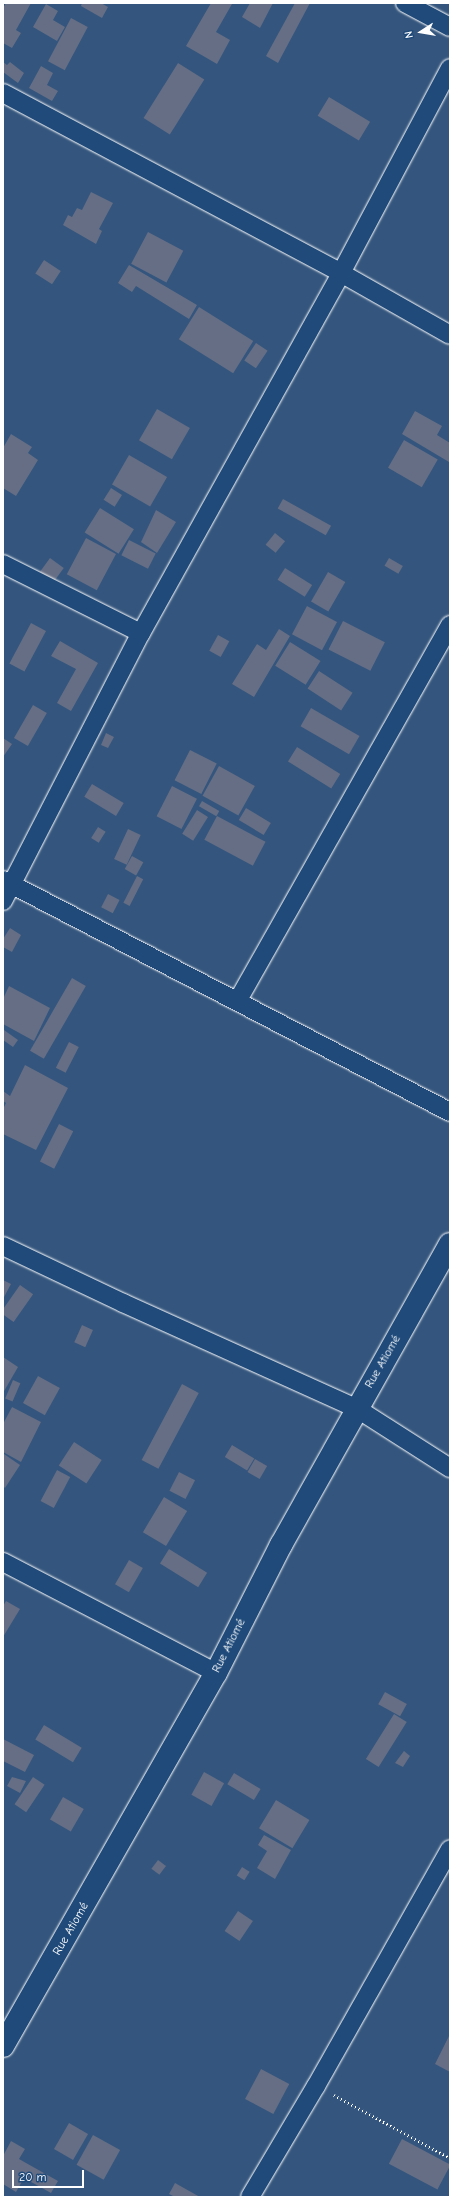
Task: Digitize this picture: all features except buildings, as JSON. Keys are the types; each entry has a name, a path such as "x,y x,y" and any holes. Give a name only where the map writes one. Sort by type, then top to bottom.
{"street":[{"path":"405,3 450,27"},
{"path":"3,900 7,882 141,633 341,273 450,68"},
{"path":"3,93 341,273 450,335"},
{"path":"3,564 141,633"},
{"path":"238,1000 450,625"},
{"path":"7,882 238,1000 450,1112"},
{"name":"Rue Atiomé","path":"3,2046 216,1673 281,1545 356,1408 450,1244"},
{"path":"3,1246 123,1303 356,1408 450,1468"},
{"path":"3,1562 216,1673"},
{"path":"250,2197 316,2086 450,1849"}],"path":[{"path":"316,2086 450,2158"}]}
